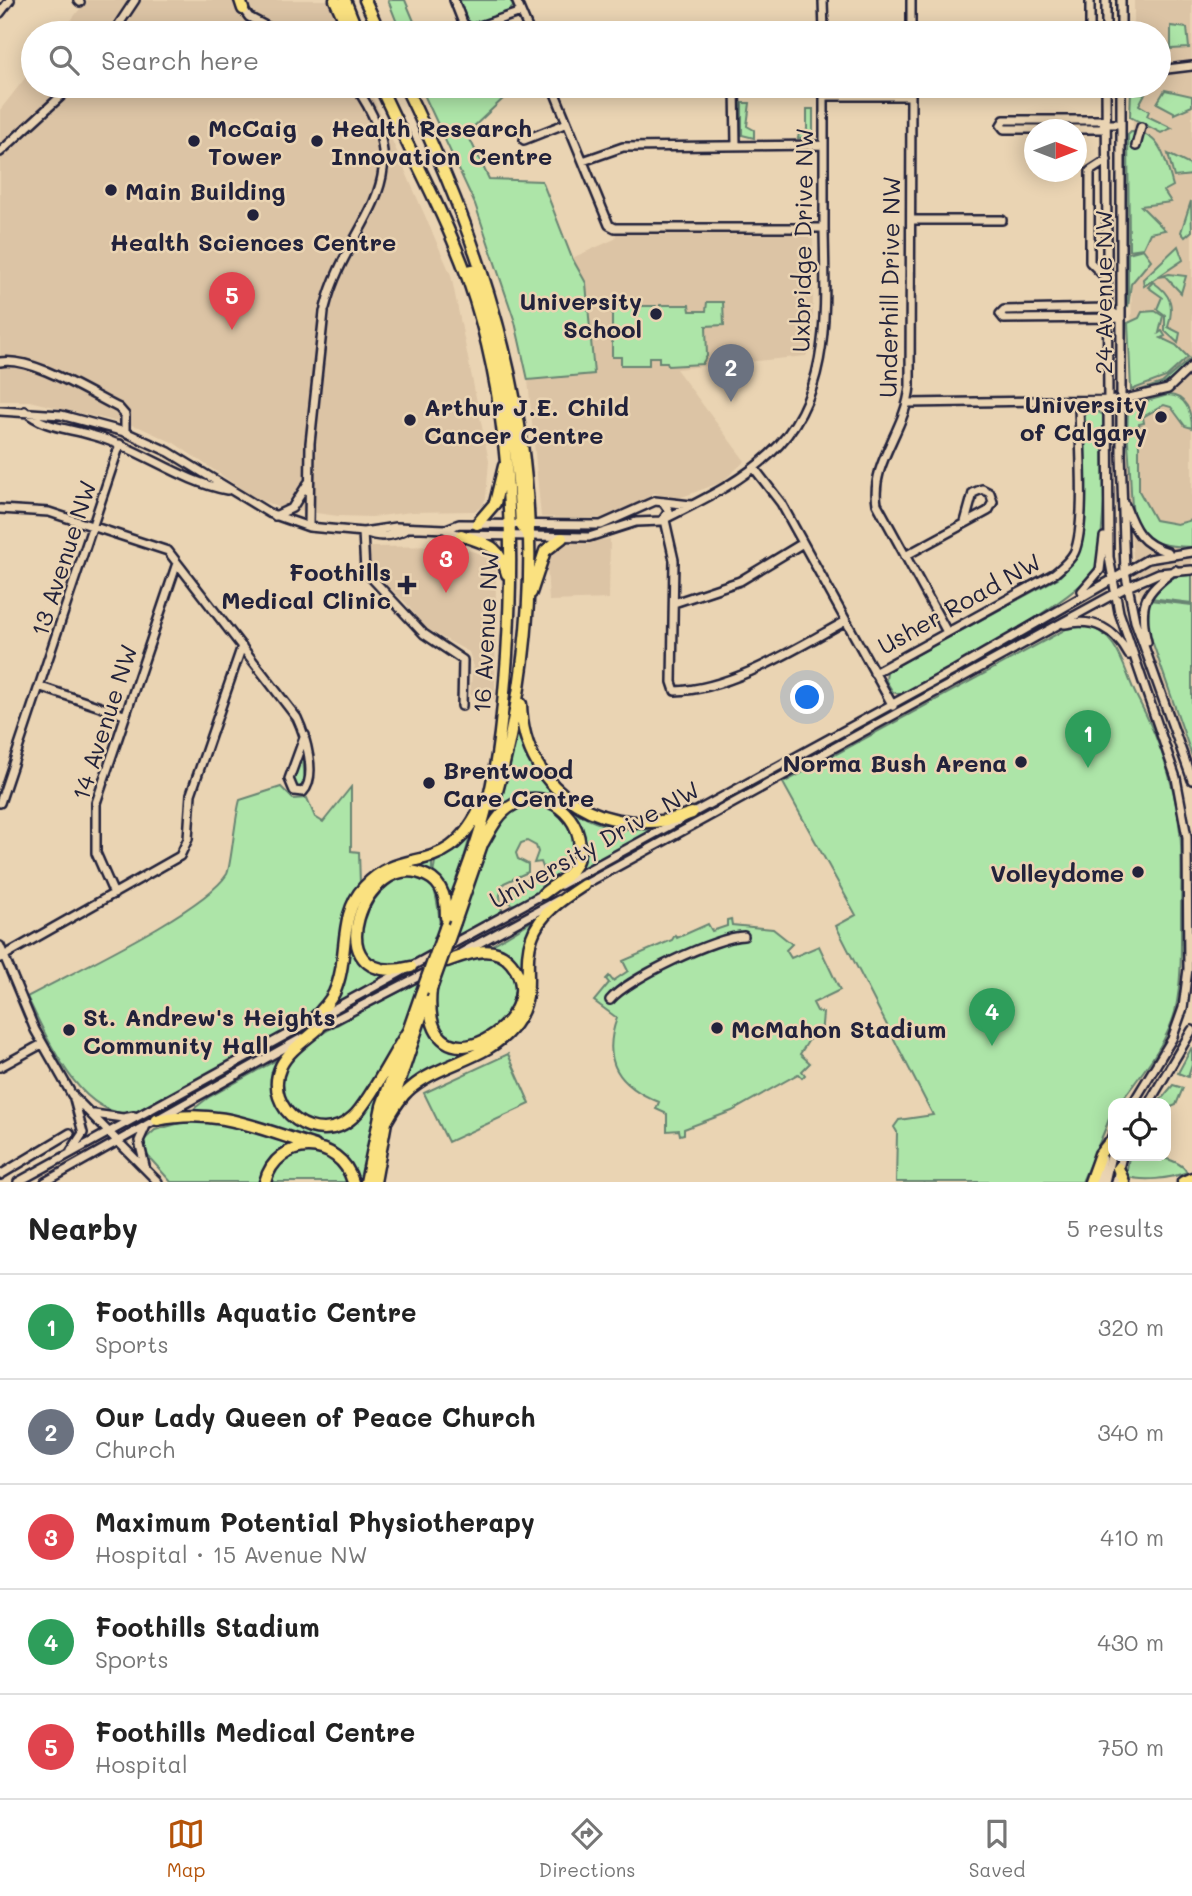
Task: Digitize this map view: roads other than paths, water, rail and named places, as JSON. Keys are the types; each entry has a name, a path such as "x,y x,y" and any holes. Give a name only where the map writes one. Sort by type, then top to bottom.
{"highway":[{"path":"335,0 344,21"},
{"path":"345,0 353,21"},
{"path":"365,0 375,21"},
{"path":"372,0 377,21"},
{"path":"382,98 394,118"},
{"name":"16 Avenue NW","path":"385,98 451,234 468,281 488,350 520,525 530,537 528,603 520,686 483,843 450,925"},
{"name":"16 Avenue NW","path":"378,1182 377,1164 386,1122 477,841 492,781 504,701 511,589 511,536 520,525 518,411 496,312 450,181 411,98"},
{"path":"451,234 477,284 498,360 512,435 520,525"},
{"path":"477,524 495,503 504,466 504,444"},
{"path":"461,535 499,552 511,589"},
{"path":"528,603 545,551 562,538"},
{"path":"520,686 523,727 530,753 554,787 569,800 600,815 633,822 655,824 692,813"},
{"path":"408,1031 353,1118 337,1127 322,1130 294,1120 280,1101 277,1079 288,1055 315,1025 334,992 341,972 347,921 356,896 379,875 434,857 454,846 473,824 492,781"},
{"path":"483,843 497,819 516,803 539,800 565,811 579,837 579,854 570,872 543,894"},
{"path":"411,967 387,970 371,963 359,950 355,930 358,918 373,891 402,873 417,872 430,877 445,898 450,925"},
{"path":"386,1122 413,1086 495,1046 510,1032 522,1014 529,996 533,934 546,914 584,885"},
{"path":"426,992 436,1032 451,1044 469,1046 484,1042 499,1031 513,1014 519,999 521,981 509,959 487,951 475,950 447,961"},
{"name":"16 Avenue NW","path":"366,1182 375,1129 408,1031 426,992"},
{"path":"157,1120 182,1115 216,1115 315,1146 340,1159 353,1182"},
{"path":"1090,1182 1100,1154 1108,1145"},
{"path":"265,1182 270,1166 280,1156 294,1149 315,1146"},
{"path":"1118,1168 1125,1182"},
{"path":"1183,1182 1192,1178"}],"street":[{"path":"0,13 10,0"},
{"path":"122,21 135,0"},
{"path":"130,10 143,0"},
{"path":"454,0 462,21"},
{"path":"516,0 525,21"},
{"path":"824,0 824,21"},
{"path":"911,0 911,21"},
{"path":"1090,0 1090,21"},
{"path":"1106,0 1107,21"},
{"path":"1121,0 1121,21"},
{"path":"240,3 249,16 258,21"},
{"path":"495,21 521,12"},
{"path":"1171,69 1192,66"},
{"path":"0,152 59,98"},
{"path":"309,527 308,482 314,395 324,310 384,175 385,150 379,129 362,98"},
{"path":"557,98 608,225 615,228 824,228"},
{"path":"735,98 736,145"},
{"name":"Uxbridge Drive NW","path":"666,519 725,489 754,468 793,428 814,385 824,337 824,98"},
{"name":"Underhill Drive NW","path":"911,98 908,403 874,486 877,504 947,632"},
{"name":"24 Avenue NW","path":"1105,98 1107,497 1112,579 1138,673 1182,802 1190,893 1184,1008 1168,1046 1136,1098"},
{"name":"24 Avenue NW","path":"1121,98 1121,400 1125,571 1127,587 1154,676 1192,780"},
{"path":"1105,124 1102,129 1004,129 1001,125 1004,120 1101,120 1105,124 1121,124"},
{"path":"524,140 567,123"},
{"path":"1136,146 1141,127"},
{"path":"583,161 623,147 824,145"},
{"name":"24 Avenue NW","path":"1107,160 1090,171 1090,262 1107,279"},
{"path":"911,220 1002,220"},
{"path":"1107,308 1121,318 1004,319 1000,314 1004,310 1107,308"},
{"path":"0,362 12,360 31,366 119,408 125,415 125,432"},
{"path":"908,403 1079,403 1121,400 1168,389 1192,366"},
{"name":"Usher Road NW","path":"874,673 1055,573 1074,552 1079,530 1079,403"},
{"path":"0,411 61,415 125,432 194,468 275,516 309,527 363,532 374,536 393,536 405,530 446,529 459,524 601,525 662,501 691,505"},
{"path":"25,411 35,420 120,444 197,483 231,491"},
{"path":"61,415 65,429"},
{"name":"13 Avenue NW","path":"0,803 41,687 120,444"},
{"path":"179,473 189,472 194,468"},
{"path":"754,468 781,503 896,712"},
{"path":"275,516 292,508 308,482"},
{"path":"905,556 988,511 993,502 990,493 982,489 972,493 965,522"},
{"path":"1071,601 1094,580 1100,570 1107,497"},
{"path":"1122,498 1135,532 1153,548 1171,553"},
{"path":"662,501 668,508 666,519 674,560 672,682 676,691 702,688 731,677 846,621"},
{"path":"649,504 647,514 653,521"},
{"path":"0,517 0,509 49,512 168,551 297,718 305,735 309,782 303,792 294,791 289,779 305,735"},
{"path":"446,529 461,535 562,538 605,534 636,522 666,519"},
{"path":"363,532 365,571 424,634 463,660 462,706"},
{"path":"674,603 740,581 803,543"},
{"name":"University Drive NW","path":"45,1182 147,1126 411,967 891,704 1125,571 1148,559 1171,553 1192,552"},
{"name":"14 Avenue NW","path":"114,894 96,853 96,803 177,563"},
{"path":"1154,676 1142,623 1143,608 1153,587 1176,569"},
{"name":"University Drive NW","path":"18,1182 315,1025 447,961 1127,587 1155,574 1176,569 1192,570"},
{"path":"1054,626 1089,621 1109,630 1118,638 1138,673"},
{"path":"2,957 174,862 183,852 188,838 191,794 242,646"},
{"path":"41,687 124,715"},
{"path":"610,1000 627,984 721,940 744,936"},
{"path":"0,946 2,957 42,1044 72,1095 83,1133 69,1154"},
{"path":"1152,1098 1192,1030"},
{"path":"0,1067 42,1044"},
{"path":"72,1095 158,1182"},
{"path":"91,1114 123,1118 142,1115"},
{"path":"147,1126 139,1141 147,1170"},
{"path":"0,1175 70,1133"},
{"path":"1098,1182 1108,1151"},
{"path":"1105,1182 1108,1161"},
{"path":"1116,1182 1120,1161"}],"place":[{"name":"McCaig Tower","path":"194,141"},
{"name":"Health Research Innovation Centre","path":"317,141"},
{"name":"Main Building","path":"111,190"},
{"name":"Health Sciences Centre","path":"253,215"},
{"name":"University School","path":"656,314"},
{"name":"Foothills Medical Centre","path":"232,330"},
{"name":"Our Lady Queen of Peace Church","path":"731,402"},
{"name":"University of Calgary","path":"1161,417"},
{"name":"Arthur J.E. Child Cancer Centre","path":"410,420"},
{"name":"Foothills Medical Clinic","path":"407,585"},
{"name":"Maximum Potential Physiotherapy","path":"446,593"},
{"name":"Norma Bush Arena","path":"1021,762"},
{"name":"Foothills Aquatic Centre","path":"1088,768"},
{"name":"Brentwood Care Centre","path":"429,783"},
{"name":"Volleydome","path":"1138,872"},
{"name":"McMahon Stadium","path":"717,1028"},
{"name":"St. Andrew's Heights Community Hall","path":"69,1030"},
{"name":"Foothills Stadium","path":"992,1046"}]}
